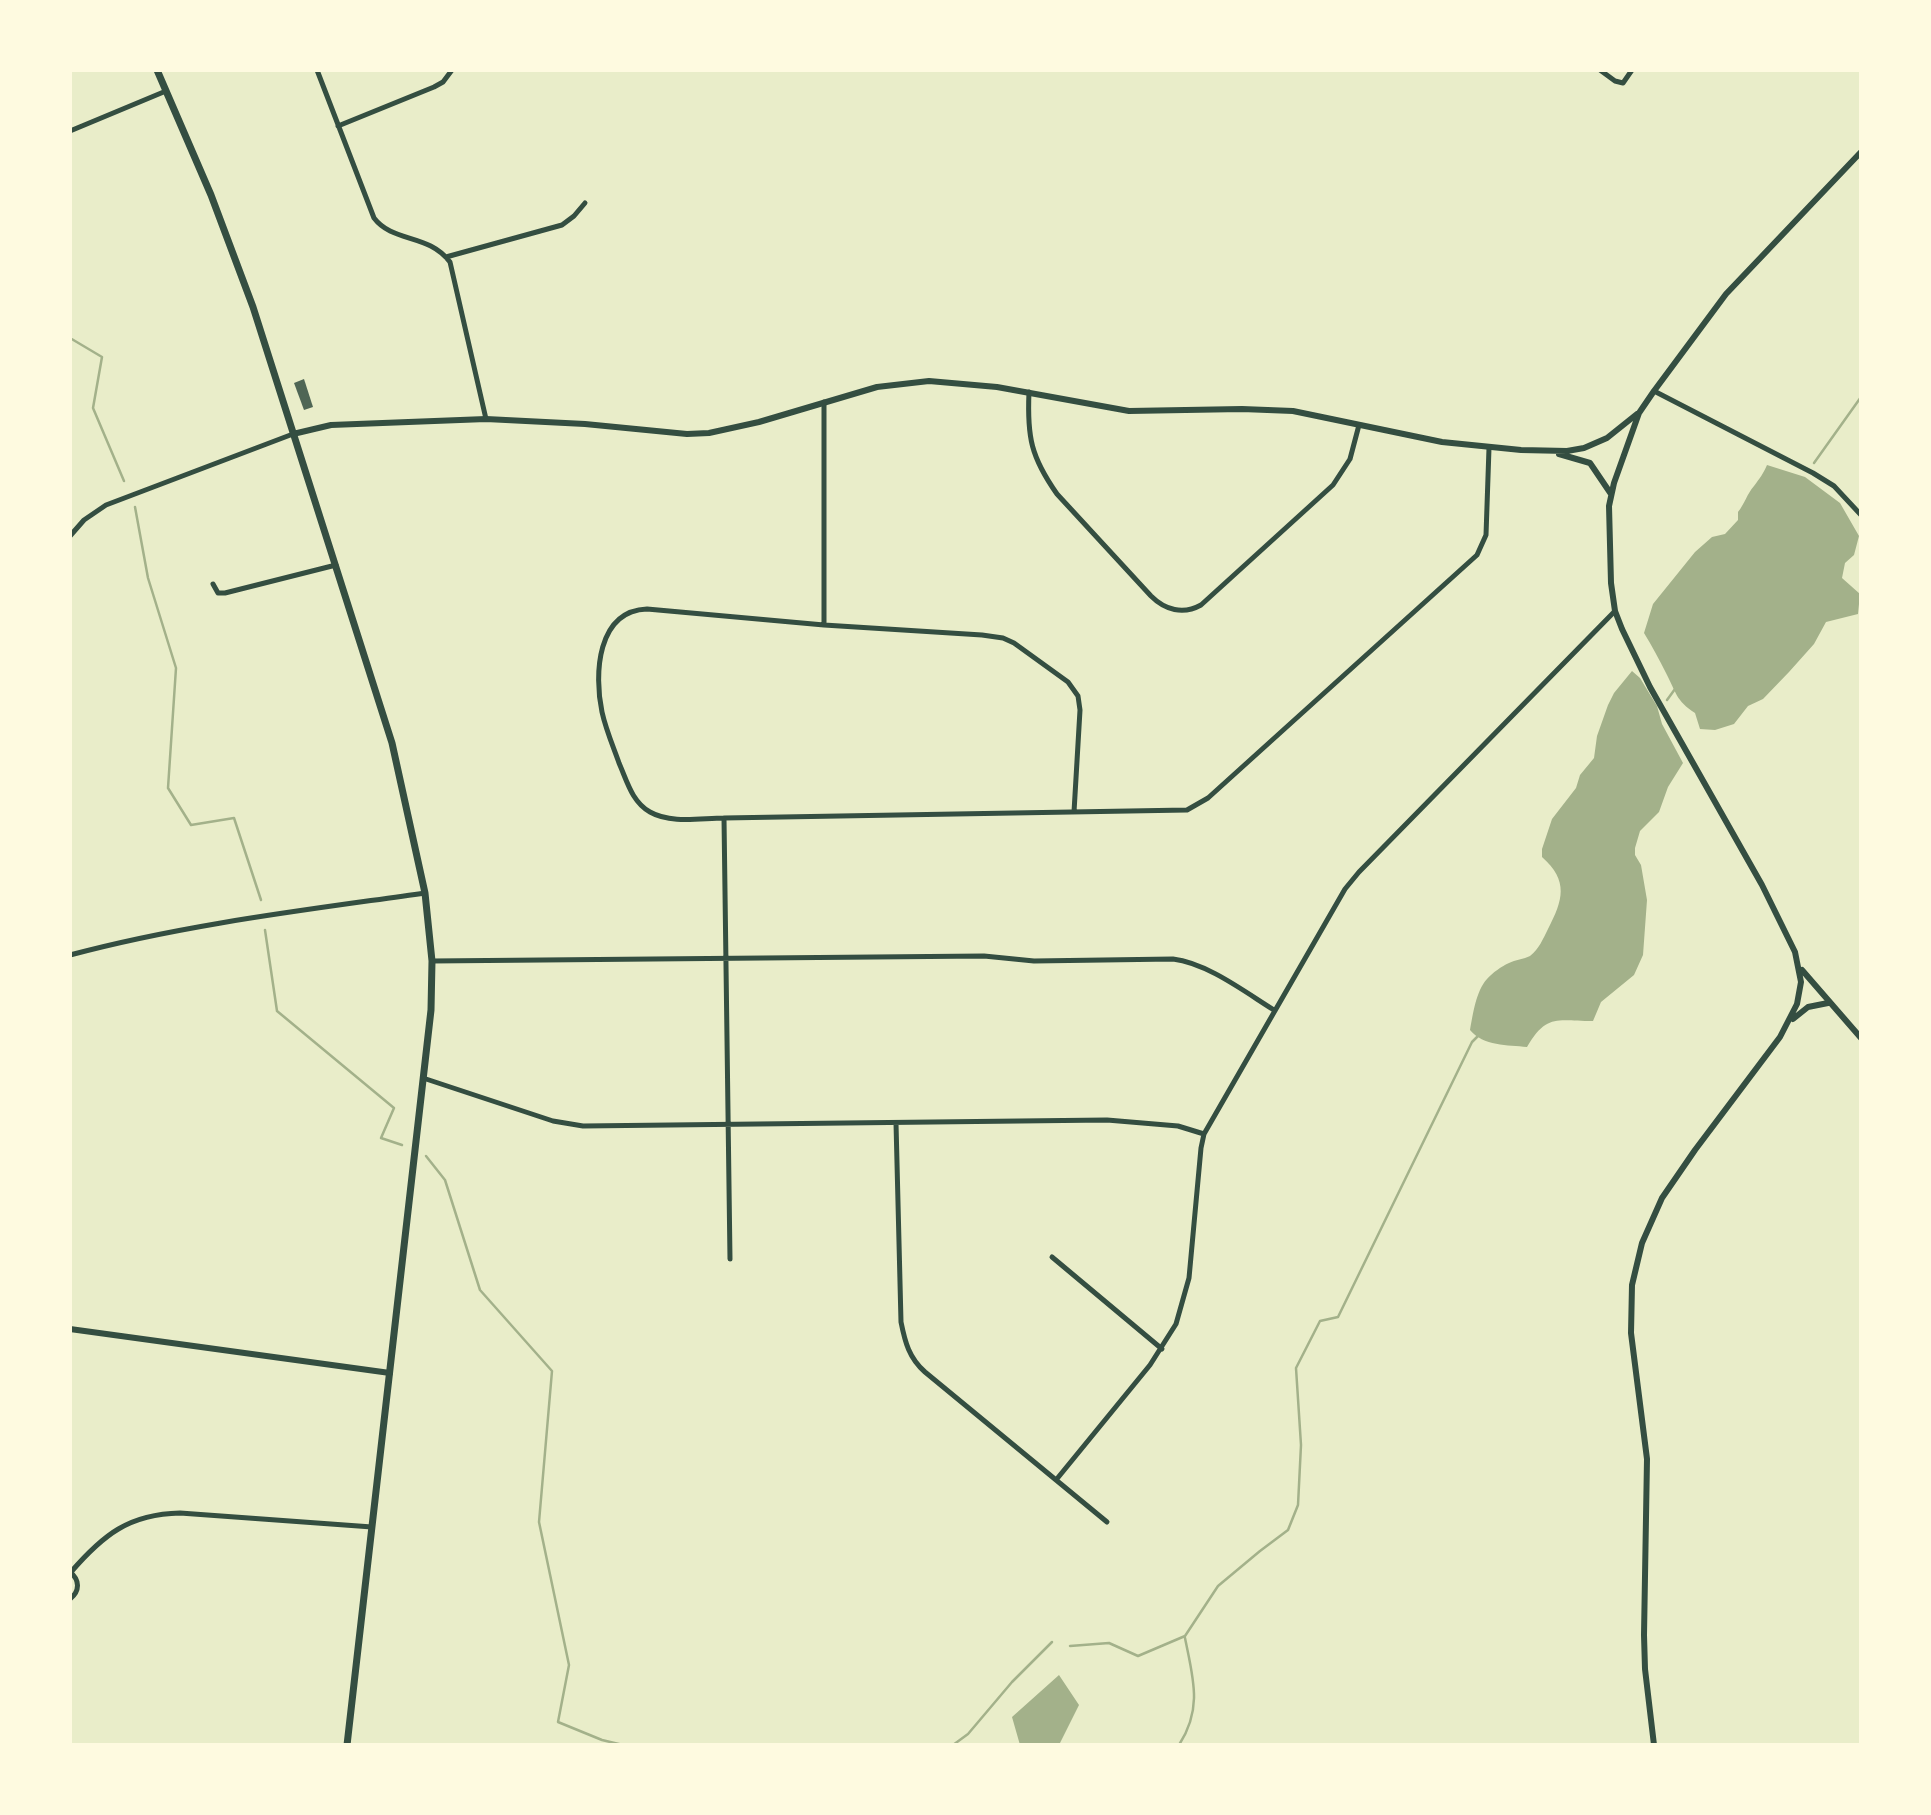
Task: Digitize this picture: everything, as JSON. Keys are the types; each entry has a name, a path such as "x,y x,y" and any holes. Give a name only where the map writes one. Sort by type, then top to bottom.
{"main road":[{"path":"157,70 236,259 336,565 392,743 425,893 432,961 431,1010 347,1745"}],"street":[{"path":"317,70 378,224 390,231 425,242 446,257 455,276 486,419"},
{"path":"338,126 434,87 443,82 452,70"},
{"path":"1600,70 1623,83 1632,70"},
{"path":"70,131 166,91"},
{"path":"70,536 83,520 106,505 293,434 331,425 486,419 698,433 759,422 877,387 919,382 957,382 1129,411 1269,409 1305,413 1422,438 1489,448 1575,450 1600,442 1618,431 1639,412 1726,294 1861,152"},
{"path":"446,257 562,225 585,203"},
{"path":"1654,391 1824,479 1851,502 1861,515"},
{"path":"1029,393 1027,426 1031,446 1041,471 1052,488 1158,602 1174,610 1194,609 1201,605 1333,485 1350,459 1359,425"},
{"path":"824,402 824,625"},
{"path":"1639,412 1611,494 1608,545 1615,611 1650,687 1762,885 1796,952 1801,989 1797,1004 1773,1049 1695,1150 1662,1198 1642,1243 1632,1285 1631,1333 1647,1459 1644,1635 1654,1745"},
{"path":"1074,812 1080,705 1075,691 1059,674 1003,638 636,610 619,618 607,635 602,651 599,681 602,711 611,741 636,800 647,811 660,817 724,818 1181,811 1192,809 1208,798 1477,555 1486,535 1489,448"},
{"path":"1547,451 1590,463 1611,494"},
{"path":"213,584 218,593 225,593 336,565"},
{"path":"1056,1480 1162,1349 1177,1324 1186,1294 1200,1148 1204,1134 1352,880 1615,611"},
{"path":"724,818 730,1259"},
{"path":"70,955 117,943 226,923 425,893"},
{"path":"432,961 984,956 1034,961 1173,959 1206,970 1274,1010"},
{"path":"1799,965 1828,1003 1861,1038"},
{"path":"1787,1025 1808,1007 1828,1003"},
{"path":"424,1078 567,1124 600,1127 1107,1120 1178,1126 1204,1134"},
{"path":"896,1123 901,1322 906,1346 917,1365 1107,1522"},
{"path":"1052,1256 1162,1349"},
{"path":"70,1329 390,1373"},
{"path":"70,1599 78,1586 77,1579 70,1572 94,1547 129,1522 153,1515 180,1513 373,1527"}],"shaded area":[{"path":"1767,465 1805,477 1840,503 1859,536 1854,555 1845,563 1842,578 1860,594 1858,614 1826,622 1814,644 1789,672 1763,699 1748,706 1734,724 1715,730 1700,729 1695,713 1677,696 1644,633 1653,604 1695,552 1712,537 1725,534 1738,520 1738,512"},
{"path":"1632,671 1640,678 1657,706 1662,724 1683,763 1668,787 1659,812 1640,831 1635,848 1647,900 1643,955 1634,975 1601,1002 1593,1021 1554,1021 1541,1029 1527,1047 1496,1044 1482,1039 1470,1030 1475,1003 1483,984 1503,966 1533,953 1557,909 1560,883 1551,866 1542,857 1542,849 1552,819 1576,788 1580,775 1594,758 1597,736 1614,693"},
{"path":"1059,1675 1079,1705 1059,1745 1020,1745 1012,1717"}],"building":[{"path":"304,379 313,407 304,410 294,383"}],"waterway":[{"path":"70,338 102,357 93,408 124,481"},
{"path":"1814,463 1861,397"},
{"path":"135,507 148,578 176,668 168,788 191,825 234,818 261,900"},
{"path":"1667,700 1675,689"},
{"path":"265,930 277,1011 394,1108 381,1138 402,1145"},
{"path":"1070,1646 1109,1643 1138,1656 1185,1636 1218,1586 1288,1530 1298,1505 1301,1445 1296,1368 1320,1321 1338,1317 1472,1042 1479,1035"},
{"path":"426,1156 445,1180 480,1290 552,1371 539,1522 569,1665 558,1722 602,1740 623,1745"},
{"path":"1179,1745 1194,1705 1193,1680 1185,1638"},
{"path":"953,1745 968,1734 1012,1682 1052,1642"}]}
